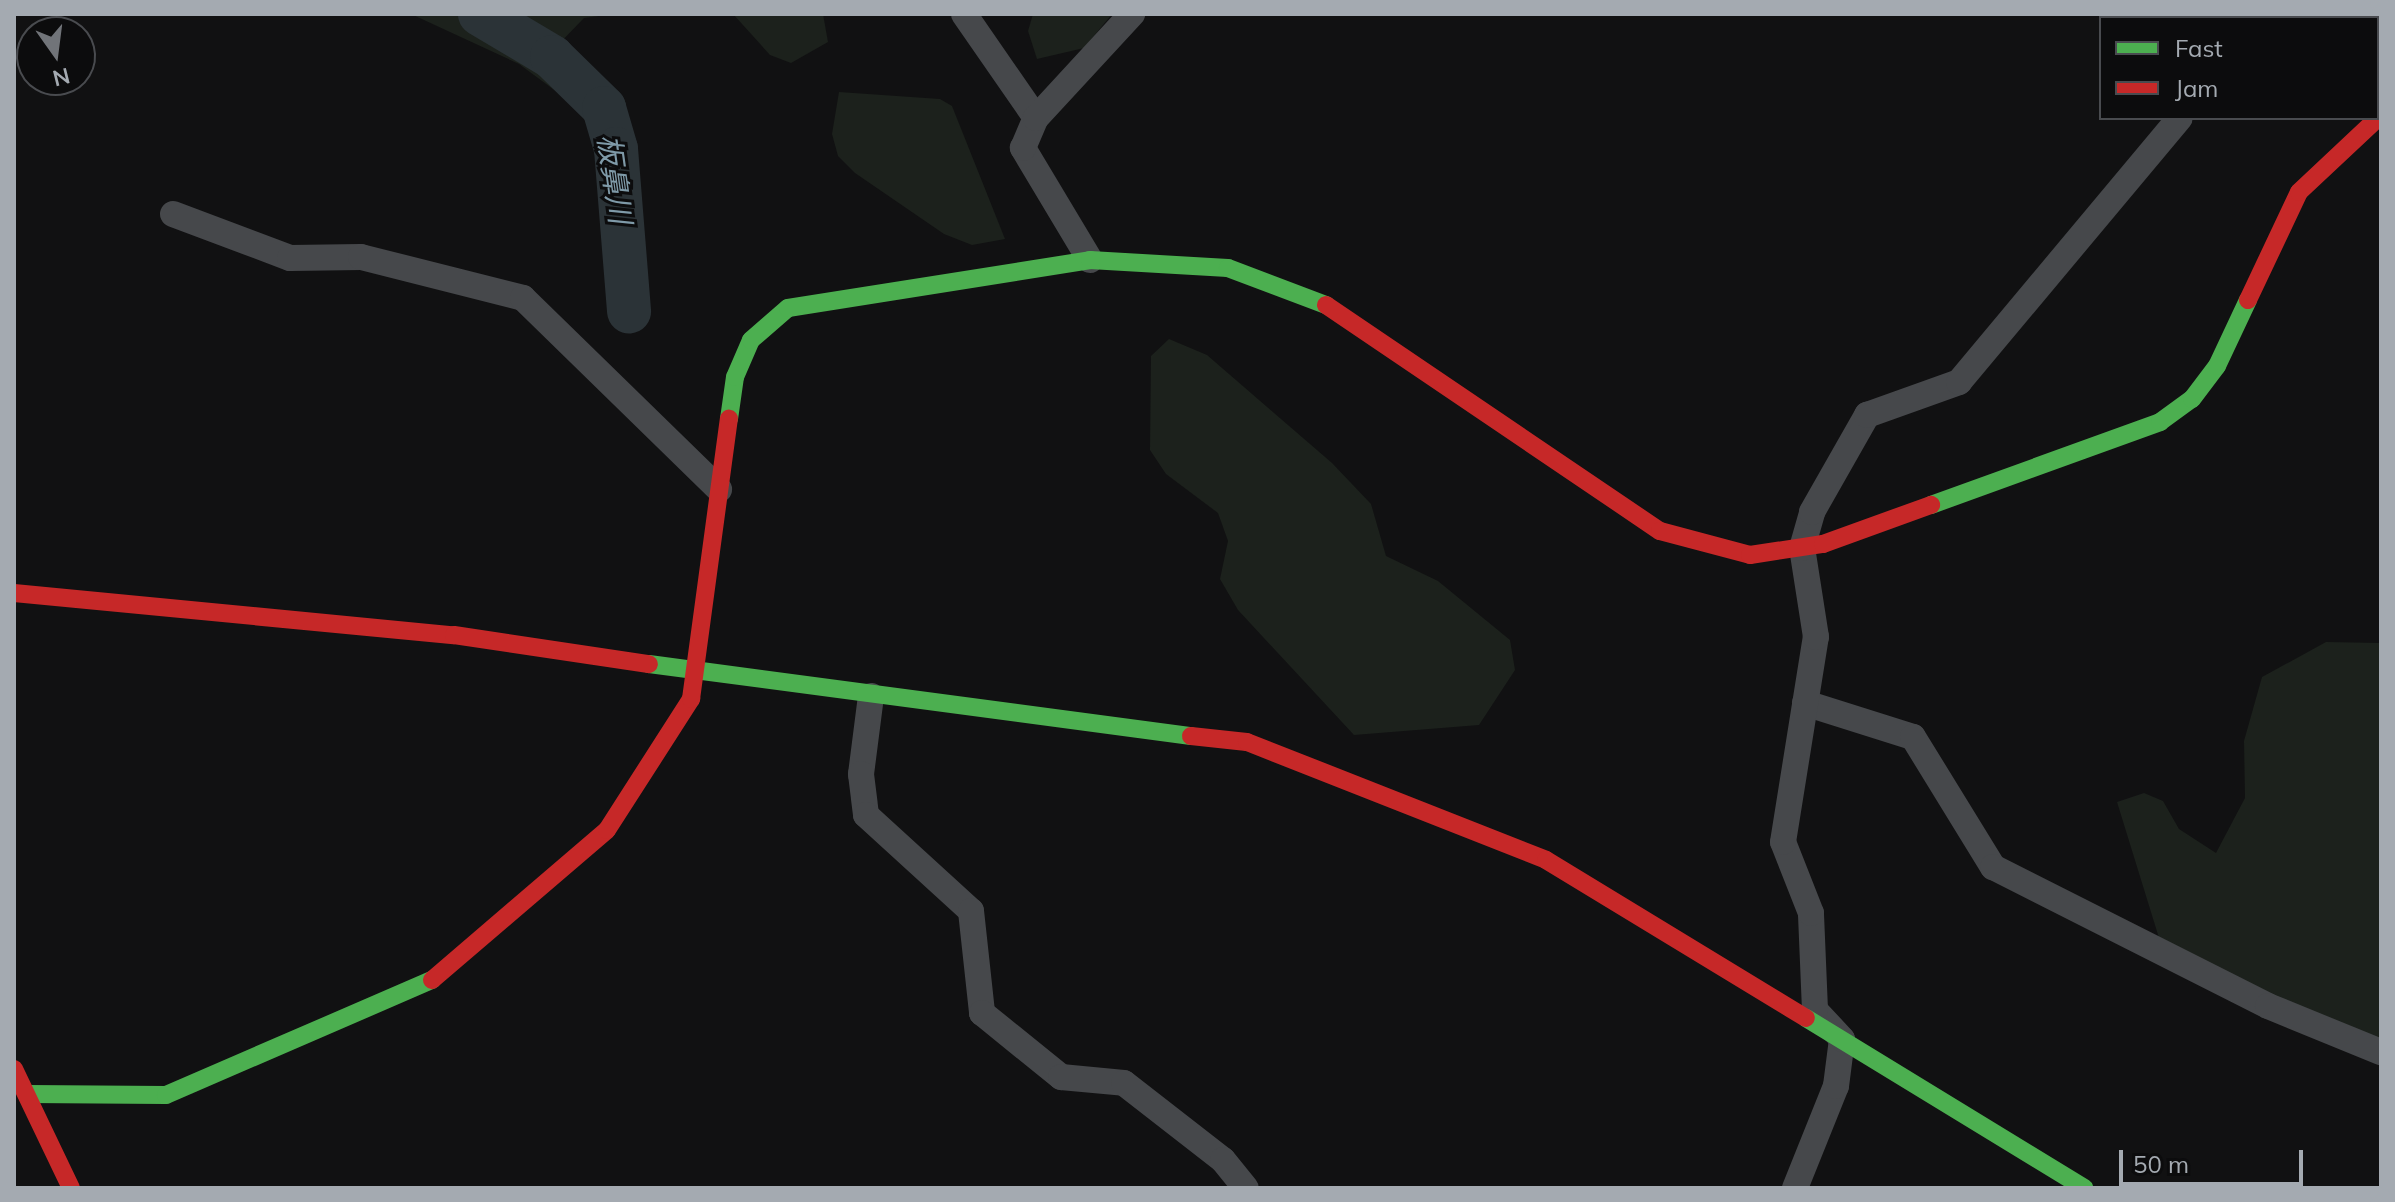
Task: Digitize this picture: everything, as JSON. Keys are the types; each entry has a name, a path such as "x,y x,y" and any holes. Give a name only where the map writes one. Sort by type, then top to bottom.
{"street":[{"path":"964,14 1036,118"},
{"path":"1090,260 1027,165 1026,134 1036,118 1132,14"},
{"path":"1842,1039 1815,1010 1811,913 1783,842 1816,609 1802,548 1812,512 1867,415 1959,382 2178,120"},
{"path":"28,1094 166,1095 439,980 633,799 691,699 735,377 751,340 781,312 812,300 1090,260 1190,262 1267,279 1357,324 1660,531 1750,555 1802,548 2123,437 2182,407 2217,366 2299,192 2376,120"},
{"path":"173,214 290,258 361,257 523,298 719,489"},
{"path":"14,593 324,620 694,666 871,696 1247,742 1546,860 2084,1188"},
{"path":"871,696 861,774 866,815 971,911 982,1013 1061,1077 1124,1083 1223,1160 1246,1188"},
{"path":"1805,703 1913,737 1993,867 2268,1006 2381,1052"},
{"path":"1795,1188 1836,1086 1842,1039"},
{"path":"14,1069 71,1188"}],"shaded area":[{"path":"411,14 614,14 584,18 556,47 608,96 604,164 589,119 557,92 519,64"},
{"path":"733,14 823,14 828,42 791,63 770,55"},
{"path":"1033,14 1112,14 1084,48 1037,59 1028,31"},
{"path":"839,92 940,99 952,106 1005,239 972,245 944,234 855,173 838,156 832,134"},
{"path":"1169,339 1207,355 1332,463 1371,504 1386,556 1438,581 1510,640 1515,670 1479,725 1354,735 1238,610 1220,579 1228,541 1218,513 1166,474 1150,450 1151,356"},
{"path":"2326,642 2381,643 2381,1042 2314,1019 2159,938 2117,802 2144,793 2163,801 2179,829 2216,853 2245,798 2244,741 2262,677"}],"waterway":[{"name":"板鼻川","path":"480,14 552,57 604,108 616,149 629,311"}],"traffic: fast":[{"path":"729,419 735,377 751,340 788,308 1090,260 1228,268 1326,305"},
{"path":"1931,505 2160,422 2192,399 2217,366 2248,300"},
{"path":"649,664 1191,736"},
{"path":"28,1094 166,1095 432,980"},
{"path":"1806,1018 2084,1188"}],"traffic: jam":[{"path":"2248,300 2299,192 2376,120"},
{"path":"1326,305 1660,531 1750,555 1823,544 1931,505"},
{"path":"432,980 607,830 691,699 729,419"},
{"path":"14,593 454,635 649,664"},
{"path":"1191,736 1247,742 1546,860 1806,1018"},
{"path":"14,1069 71,1188"}]}
